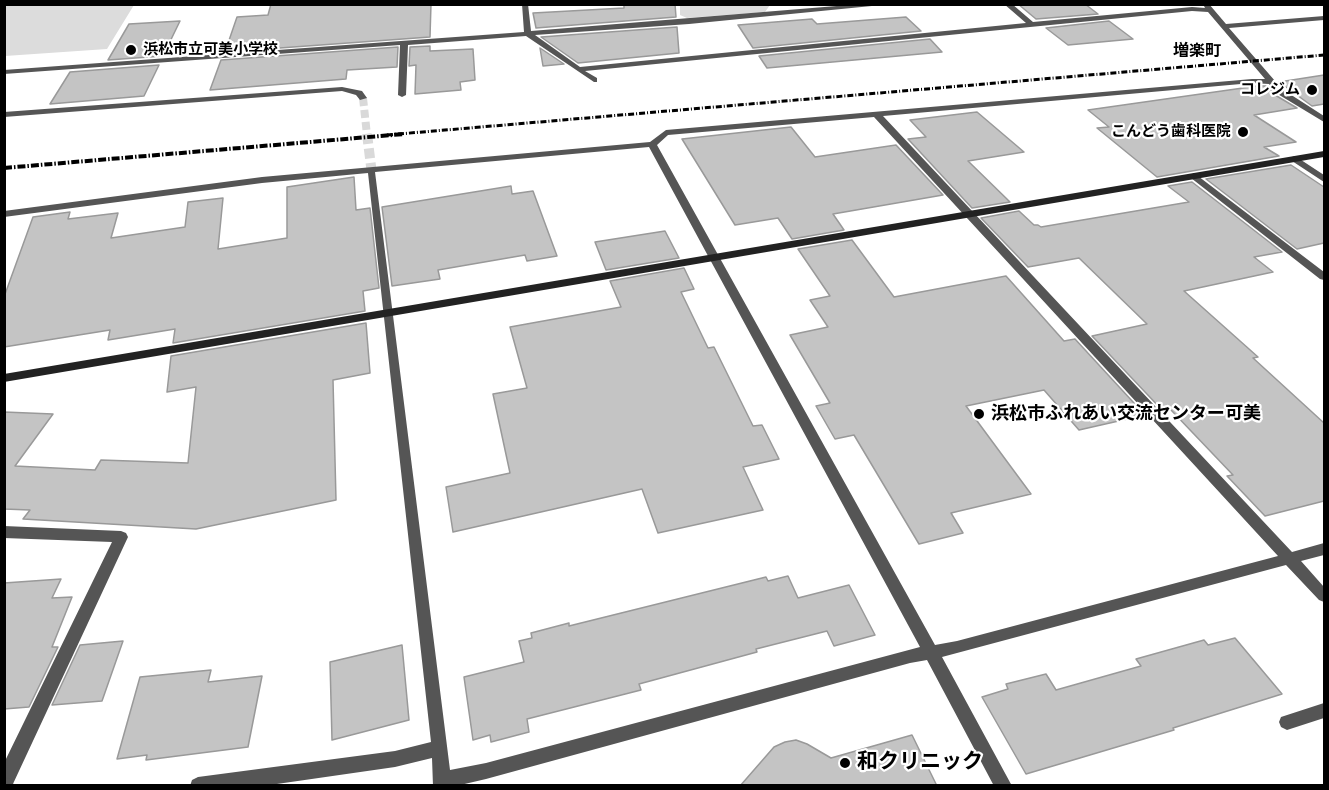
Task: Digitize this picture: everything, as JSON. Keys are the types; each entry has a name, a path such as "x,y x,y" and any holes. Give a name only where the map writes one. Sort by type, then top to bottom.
{"street":[{"path":"525,4 528,34 594,80"},
{"path":"4,72 528,34 889,4"},
{"path":"1007,4 1032,25"},
{"path":"578,69 1208,7 1279,91 1324,119"},
{"path":"1226,26 1324,18"},
{"path":"402,94 404,43"},
{"path":"4,214 262,180 652,144 666,133 1240,82 1271,82"},
{"path":"4,115 342,89 359,93 363,98"},
{"path":"876,114 1324,596"},
{"path":"652,144 1004,786"},
{"path":"4,378 1324,154"},
{"path":"1295,159 1324,178"},
{"path":"372,174 440,748 441,783 910,656 957,648 1324,549"},
{"path":"1194,176 1324,277"},
{"path":"4,531 121,537 5,785"},
{"path":"1287,722 1324,711"},
{"path":"198,786 395,759 440,748"}],"shaded area":[{"path":"5,4 134,5 107,49 5,56"},
{"path":"680,5 770,5 765,12 687,18 680,15"}],"building":[{"path":"271,4 431,4 430,37 225,52 237,17 268,15"},
{"path":"624,4 675,4 676,17 536,28 533,13 624,8"},
{"path":"1018,4 1085,4 1098,14 1036,19"},
{"path":"906,17 921,31 753,48 738,25 812,19 817,24"},
{"path":"180,21 163,56 108,60 129,24"},
{"path":"1109,21 1133,39 1068,45 1046,28"},
{"path":"677,27 679,53 578,63 541,37"},
{"path":"930,39 942,52 767,68 759,56"},
{"path":"430,46 430,51 473,49 475,80 460,82 461,90 415,94 416,65 409,66 410,47"},
{"path":"398,47 397,67 347,70 346,79 210,90 221,60"},
{"path":"540,48 564,64 543,66"},
{"path":"159,65 144,96 50,104 70,72"},
{"name":"コレジム","path":"1324,75 1324,104 1312,106 1279,82"},
{"path":"1268,86 1275,95 1297,108 1254,115 1296,142 1264,147 1279,156 1157,177 1097,128 1109,127 1088,110"},
{"path":"977,112 1024,152 968,161 1010,202 972,208 908,139 926,137 910,120"},
{"path":"791,127 815,157 896,145 943,195 833,214 844,230 792,239 778,218 735,225 682,139"},
{"path":"1291,165 1324,187 1324,243 1297,249 1206,179"},
{"path":"354,177 356,210 370,208 379,288 363,291 365,311 173,343 175,329 108,340 110,330 4,347 4,297 33,217 70,212 68,219 118,213 111,238 185,227 188,202 223,198 218,249 287,238 287,187"},
{"path":"1192,182 1282,252 1254,257 1273,272 1184,291 1258,357 1253,358 1324,423 1324,501 1265,516 1227,476 1233,475 1171,410 1163,411 1092,336 1147,324 1079,258 1028,267 981,218 1019,211 1034,225 1041,227 1189,202 1168,186"},
{"path":"511,186 512,194 533,191 557,256 527,261 525,255 438,270 440,279 392,286 382,207"},
{"path":"665,231 679,258 606,270 595,242"},
{"path":"852,240 894,297 1006,276 1064,341 1075,339 1145,415 1079,430 1044,390 966,406 1031,494 951,513 963,533 919,544 854,435 835,439 816,406 830,403 790,335 828,327 810,300 830,296 798,249"},
{"path":"684,268 694,289 681,292 708,348 714,347 753,426 762,425 779,459 743,467 763,510 658,533 642,489 453,532 446,487 510,473 493,394 527,388 510,327 621,307 610,281"},
{"path":"366,323 370,373 333,380 336,500 196,529 23,519 30,510 4,509 4,412 53,414 15,466 95,470 101,460 188,463 196,387 167,392 171,356"},
{"path":"788,576 798,598 849,585 875,635 834,646 827,631 756,649 757,652 639,684 641,690 527,719 529,732 491,742 490,735 473,740 464,677 524,662 519,641 532,638 531,633 569,623 569,626 766,577 768,581"},
{"path":"61,579 52,598 72,597 52,647 58,647 29,707 4,709 4,583"},
{"path":"1235,638 1282,694 1173,728 1174,730 1026,774 982,697 1008,689 1006,684 1046,674 1056,690 1141,666 1136,659 1204,640 1208,645"},
{"path":"123,641 102,701 52,705 80,645"},
{"path":"402,645 409,720 332,740 330,662"},
{"path":"211,670 208,682 262,676 248,747 146,760 147,755 117,759 140,677"},
{"name":"和クリニック","path":"912,735 937,786 740,786 774,747 785,742 796,740 831,758"}],"tunnel":[{"path":"363,98 367,135"},
{"path":"367,134 372,174"}],"railway":[{"path":"387,135 1324,55"},
{"path":"4,168 404,134"}],"place":[{"name":"浜松市立可美小学校","path":"131,50"},
{"name":"コレジム","path":"1312,90"},
{"name":"こんどう歯科医院","path":"1243,132"},
{"name":"浜松市ふれあい交流センター可美","path":"979,414"},
{"name":"和クリニック","path":"845,763"}],"district":[{"name":"増楽町","path":"1197,52"}]}
